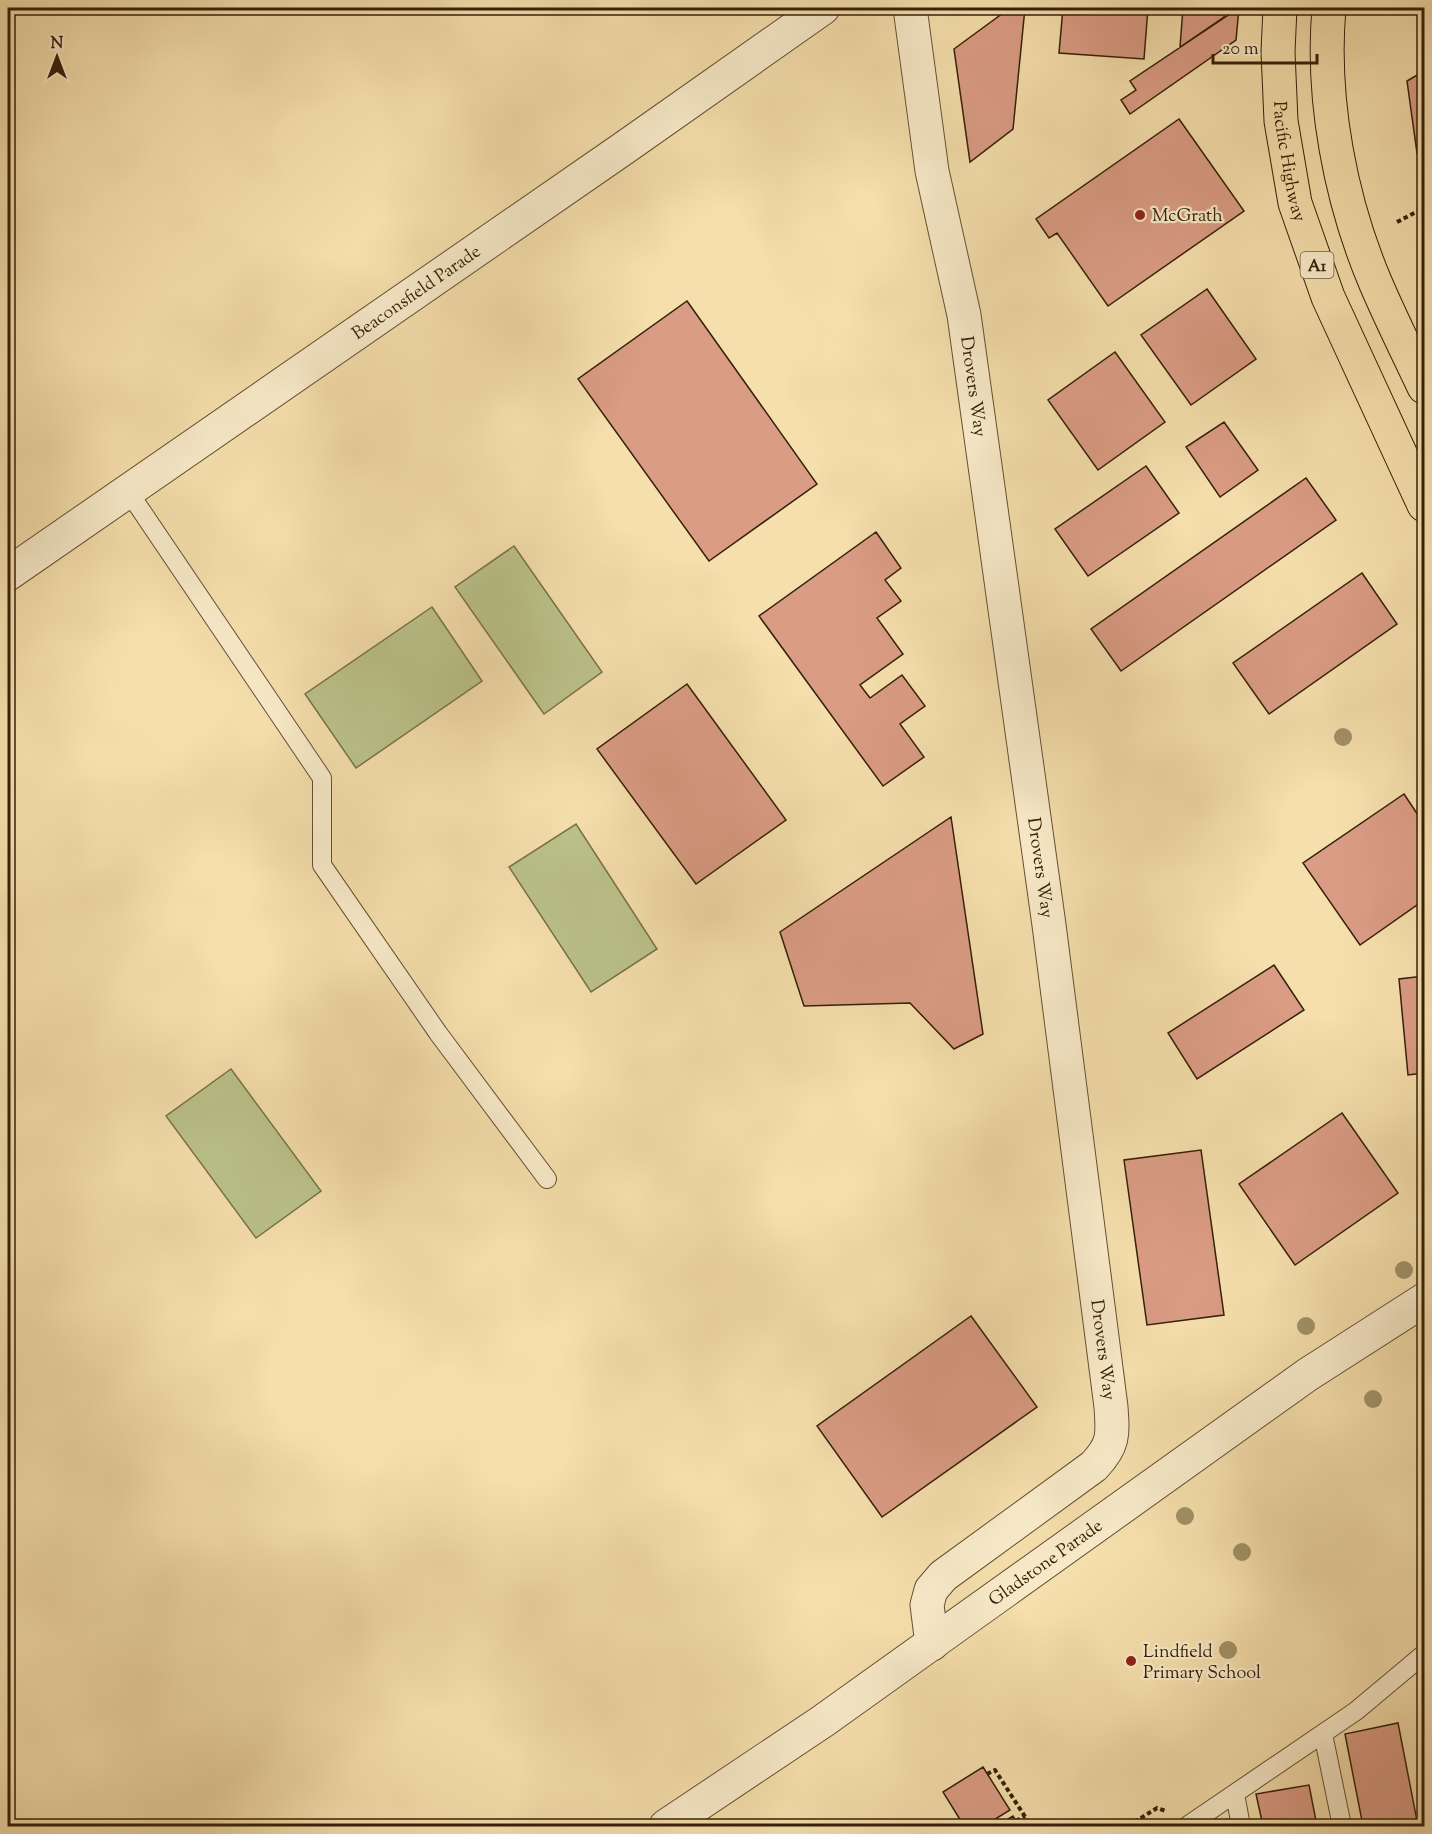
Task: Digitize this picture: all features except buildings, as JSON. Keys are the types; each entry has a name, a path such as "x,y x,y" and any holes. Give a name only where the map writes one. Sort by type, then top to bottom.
{"highway":[{"name":"Pacific Highway","path":"1280,8 1278,52 1281,121 1295,203 1328,297 1425,505"},
{"path":"1329,8 1329,93 1338,163 1355,227 1375,283 1425,387"}],"street":[{"name":"Beaconsfield Parade","path":"8,574 823,8"},
{"name":"Drovers Way","path":"910,8 933,171 964,315 1049,925 1111,1407 1113,1438 1106,1453 1094,1466 943,1576 931,1590 927,1605 933,1644"},
{"name":"Gladstone Parade","path":"666,1827 933,1644 1307,1375 1425,1300"}],"lane":[{"path":"128,491 322,778 322,865 438,1033 548,1179"},
{"path":"1187,1827 1356,1711 1425,1654"},
{"path":"1323,1734 1342,1827"},
{"path":"1235,1794 1241,1827"}],"path":[{"path":"1397,222 1425,208"},
{"path":"987,1774 995,1770 1031,1827"},
{"path":"1016,1821 1025,1816"}],"green space":[{"path":"514,546 602,672 544,714 455,587"},
{"path":"432,607 482,681 356,768 305,694"},
{"path":"576,824 657,949 591,992 509,867"},
{"path":"231,1069 321,1191 256,1238 166,1116"}],"place":[{"name":"McGrath","path":"1140,215"},
{"name":"Lindfield Primary School","path":"1131,1661"}]}
